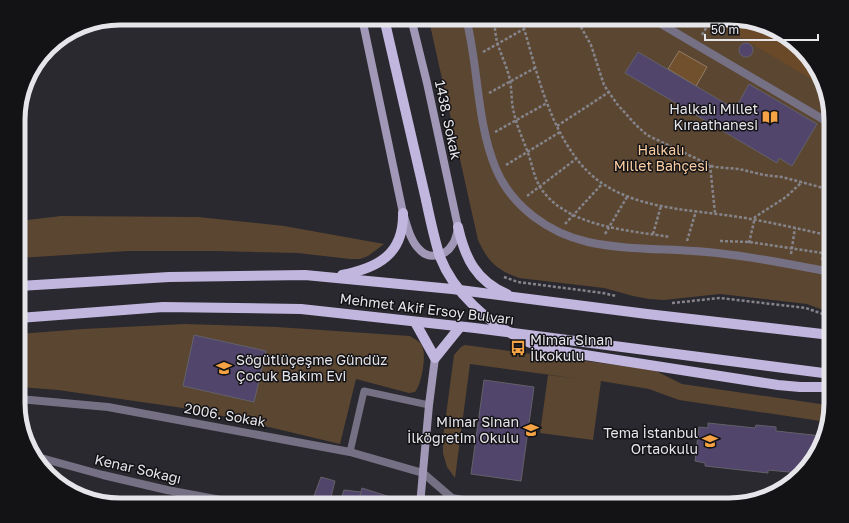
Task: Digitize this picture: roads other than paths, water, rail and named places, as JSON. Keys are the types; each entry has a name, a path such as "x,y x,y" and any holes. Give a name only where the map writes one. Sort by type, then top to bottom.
{"main road":[{"path":"386,25 440,258 454,283 473,305 497,325 524,340 554,350 778,385 824,387"},
{"path":"328,277 359,271 376,265 384,260 390,254 399,238 403,222 403,213"},
{"path":"458,227 462,246 470,263 482,278 498,290 516,298"},
{"name":"Mehmet Akif Ersoy Bulvarı","path":"25,286 169,277 305,275 444,288 516,298 824,334"},
{"name":"Mehmet Akif Ersoy Bulvarı","path":"25,318 163,307 301,309 460,327 824,373"},
{"path":"415,322 435,358 460,327"}],"street":[{"path":"363,25 403,213 415,244 420,251 428,256 437,256 445,253 452,247 456,238 458,227"},
{"name":"1438. Sokak","path":"413,25 427,83 458,227"},
{"path":"467,25 474,56 488,147 497,171 508,190 518,203 542,223 564,235 588,242 746,257 824,270"},
{"path":"663,25 824,125"},
{"path":"421,498 429,404 435,358"},
{"name":"2006. Sokak","path":"25,400 108,407 350,452 423,473"},
{"name":"Kenar Sokağı","path":"43,459 103,476 210,498"},
{"path":"423,473 452,498"}],"lane":[{"path":"350,452 364,391 429,404"}],"place":[{"name":"Halkalı Millet Kıraathanesi","path":"770,117"},
{"name":"Mimar Sinan İlkokulu","path":"518,348"},
{"name":"Söğütlüçeşme Gündüz Çocuk Bakım Evi","path":"224,368"},
{"name":"Mimar Sinan İlköğretim Okulu","path":"531,430"},
{"name":"Tema İstanbul Ortaokulu","path":"710,441"}],"park label":[{"name":"Halkalı Millet Bahçesi","path":"661,158"}]}
